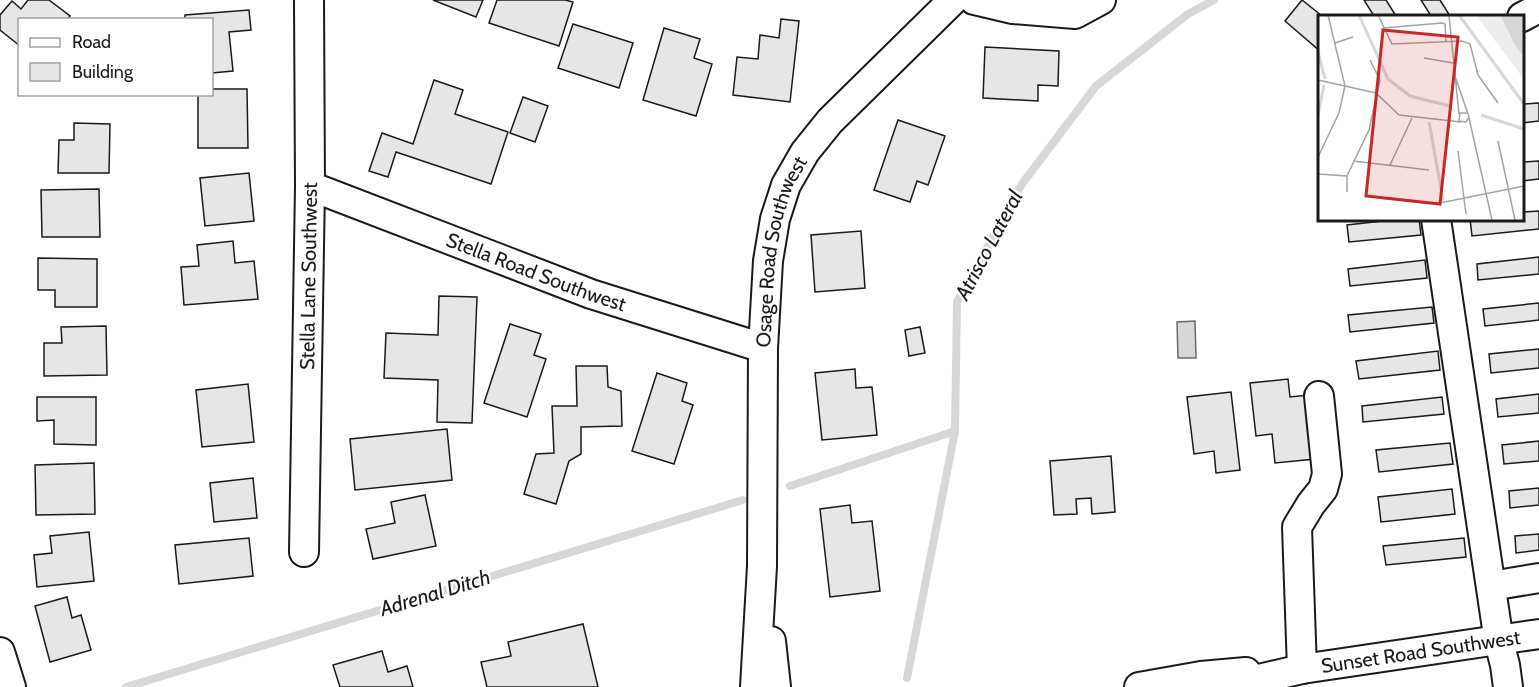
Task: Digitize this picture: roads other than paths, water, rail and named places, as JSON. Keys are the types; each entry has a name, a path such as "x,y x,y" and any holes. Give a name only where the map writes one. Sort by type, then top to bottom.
{"street":[{"name":"Stella Lane Southwest","path":"304,552 310,186 309,0"},
{"name":"Osage Road Southwest","path":"755,687 762,566 763,348 768,261 775,219 786,185 805,152 830,121 953,0"},
{"path":"974,0 1012,9 1075,14 1101,0"},
{"path":"1524,16 1539,8"},
{"name":"Stella Road Southwest","path":"310,186 591,294 763,348"},
{"path":"1436,220 1499,642 1508,687"},
{"path":"1302,669 1297,527 1323,489 1327,474 1318,396"},
{"name":"Osage Road Southwest","path":"762,566 776,687"},
{"path":"1491,586 1539,578"},
{"name":"Sunset Road Southwest","path":"1139,687 1212,675 1302,669 1499,642 1539,634"},
{"path":"0,652 11,687"},
{"name":"Sunset Road Southwest","path":"1224,687 1302,669"}],"waterway":[{"name":"Atrisco Lateral","path":"907,678 955,431 957,302 1022,184 1096,86 1188,14 1214,0"},
{"name":"Adrenal Ditch","path":"790,486 955,431"},
{"name":"Adrenal Ditch","path":"126,687 743,500"}]}
